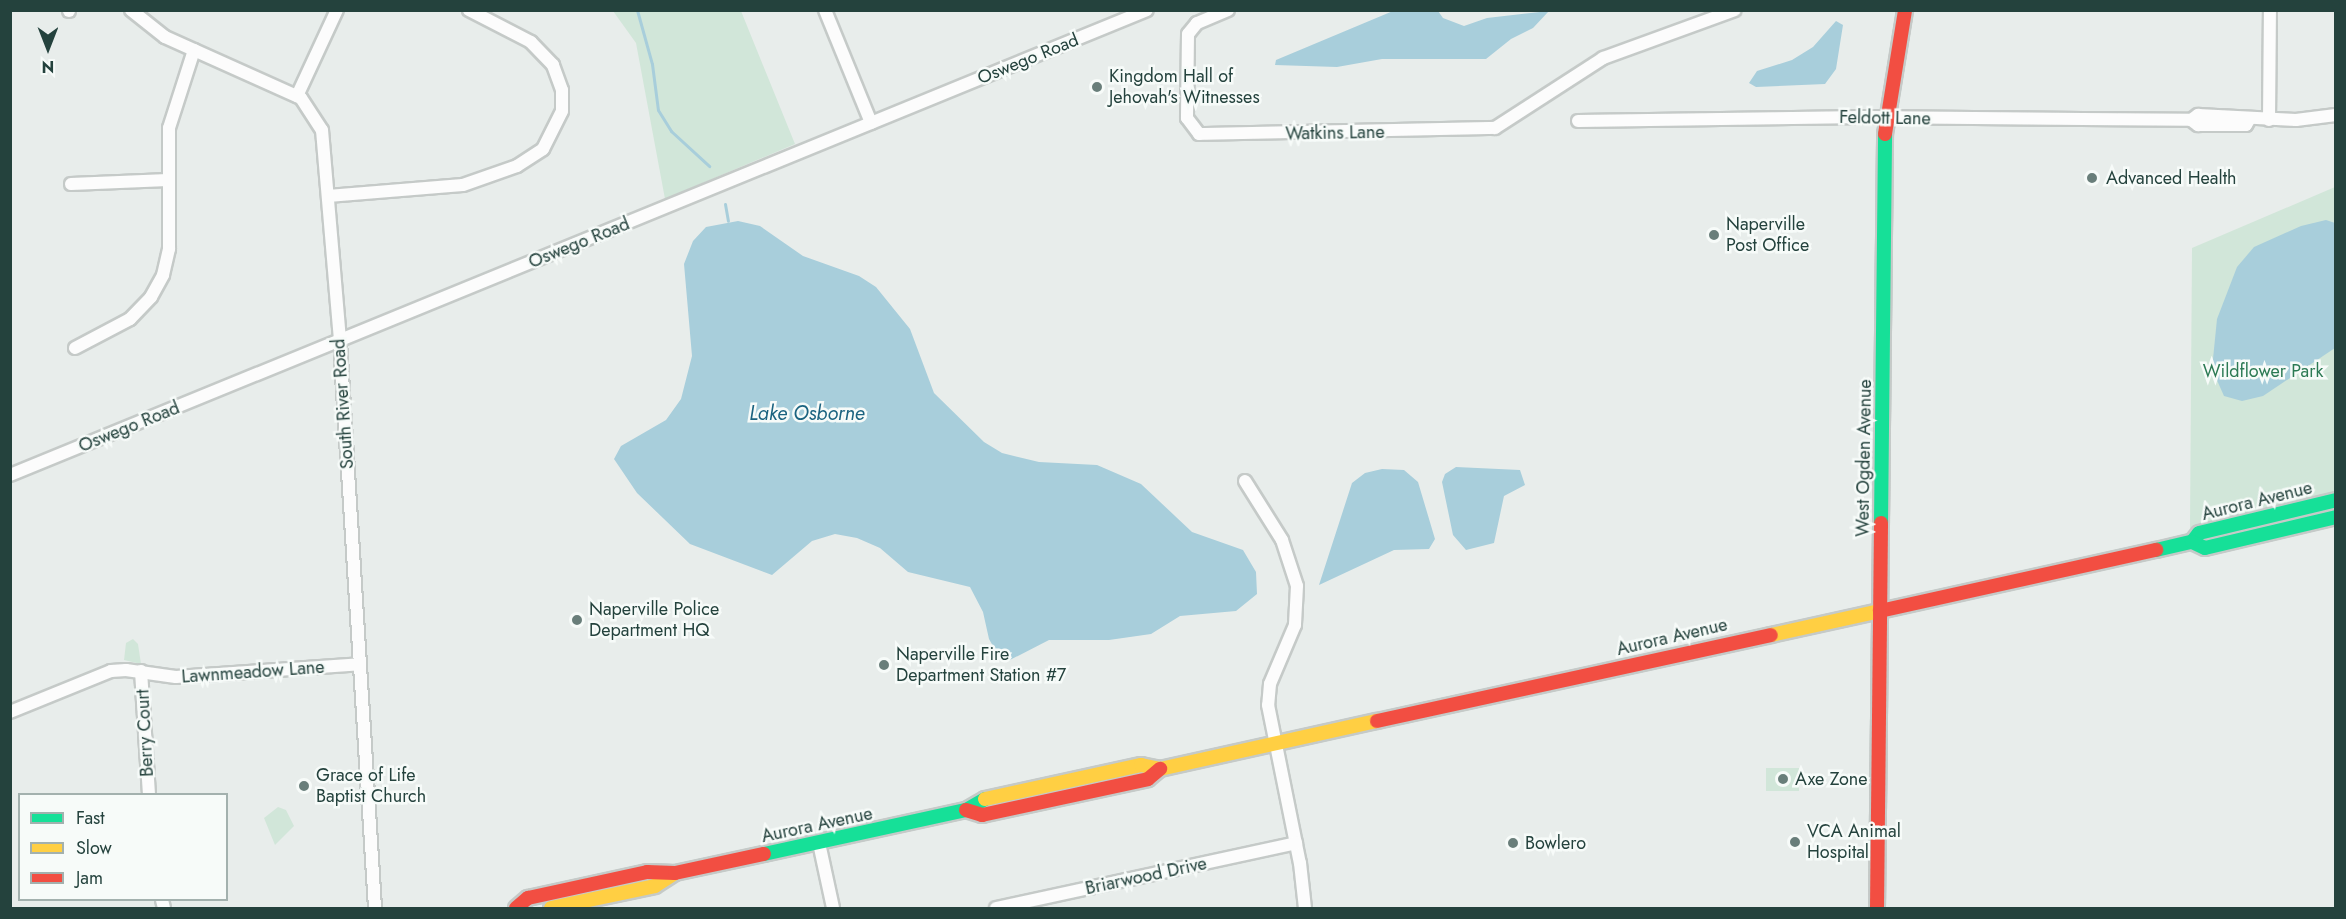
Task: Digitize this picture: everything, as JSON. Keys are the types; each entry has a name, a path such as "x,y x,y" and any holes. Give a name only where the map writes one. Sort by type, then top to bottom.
{"main road":[{"name":"West Ogden Avenue","path":"1877,909 1887,117 1905,10"},
{"name":"Aurora Avenue","path":"2192,542 2199,533 2336,500"},
{"name":"Aurora Avenue","path":"516,909 528,898 647,872 675,873 966,810 982,815 994,813 1148,779 1160,768 2192,542 2205,548 2336,517"},
{"name":"Aurora Avenue","path":"551,909 655,886 675,873"}],"street":[{"name":"South River Road","path":"130,10 165,37 297,96 314,112 322,130 340,342 375,909"},
{"path":"297,96 337,10"},
{"path":"328,196 463,185 517,166 543,150 562,111 562,90 554,65 531,42 470,10"},
{"path":"825,10 871,123"},
{"name":"Watkins Lane","path":"1228,10 1197,23 1188,34 1187,118 1199,134 1495,128 1603,58 1735,10"},
{"path":"2269,120 2270,10"},
{"name":"Oswego Road","path":"10,476 1146,11"},
{"path":"75,348 130,319 158,285 169,249 168,180 171,121 194,50"},
{"name":"Feldott Lane","path":"1578,121 1887,117 2191,120 2198,125 2246,125 2249,120 2336,115"},
{"path":"71,184 168,180"},
{"path":"1245,481 1288,552 1297,586 1295,625 1269,693 1275,744 1296,843 1305,909"},
{"name":"Lawnmeadow Lane","path":"10,712 111,671 141,671 176,677 360,664"},
{"name":"Berry Court","path":"141,671 148,793"},
{"path":"819,843 833,909"},
{"name":"Briarwood Drive","path":"996,909 1296,843"}],"green space":[{"path":"613,11 741,11 795,144 665,199 636,43"},
{"name":"Wildflower Park","path":"2335,187 2335,495 2190,528 2192,248"},
{"path":"133,639 138,644 141,664 124,660 126,643"},
{"name":"Axe Zone","path":"1766,768 1799,768 1799,791 1766,791"},
{"path":"278,807 286,810 294,826 275,845 264,818"}],"water":[{"path":"1393,11 1438,11 1443,18 1464,26 1487,18 1549,11 1533,28 1511,39 1486,59 1382,59 1337,67 1275,65 1276,60"},
{"path":"1836,21 1843,25 1836,69 1825,84 1756,87 1749,83 1757,71 1792,60 1813,47"},
{"path":"2326,220 2335,223 2335,348 2263,396 2242,401 2224,396 2212,369 2217,319 2237,267 2254,247 2301,226"},
{"name":"Lake Osborne","path":"738,221 760,226 803,256 859,276 876,287 910,329 934,393 984,442 1002,453 1039,462 1097,465 1141,484 1192,532 1243,550 1256,572 1257,594 1236,611 1180,616 1151,634 1109,640 1049,640 1006,662 1001,660 989,639 983,612 970,587 908,572 880,548 857,538 835,534 812,541 772,575 690,544 637,493 614,459 621,446 666,420 681,399 692,356 684,264 693,241 706,227"},
{"path":"1456,467 1520,470 1525,485 1504,496 1494,543 1466,550 1453,535 1442,482 1445,474"},
{"path":"1382,469 1404,470 1418,482 1435,539 1429,549 1394,550 1319,585 1352,483 1365,473"}],"waterway":[{"path":"637,10 652,64 658,110 671,131 709,166"},
{"path":"725,204 728,221"}],"traffic: fast":[{"path":"1881,523 1885,134"},
{"path":"2192,542 2199,533 2336,500"},
{"path":"2156,550 2192,542 2205,548 2336,517"},
{"path":"764,854 966,810 985,799"}],"traffic: slow":[{"path":"1771,635 1880,611"},
{"path":"985,799 1141,765 1160,769 1377,721"},
{"path":"551,908 655,886 675,873"}],"traffic: jam":[{"path":"1885,134 1905,10"},
{"path":"1877,908 1881,523"},
{"path":"1880,611 2156,550"},
{"path":"1377,721 1771,635"},
{"path":"966,810 982,815 1148,779 1160,769"},
{"path":"516,908 528,898 647,872 675,873 764,854"}],"place":[{"name":"Kingdom Hall of Jehovah's Witnesses","path":"1097,87"},
{"name":"Advanced Health","path":"2092,178"},
{"name":"Naperville Post Office","path":"1714,235"},
{"name":"Naperville Police Department HQ","path":"577,620"},
{"name":"Naperville Fire Department Station #7","path":"884,665"},
{"name":"Axe Zone","path":"1783,779"},
{"name":"Grace of Life Baptist Church","path":"304,786"},
{"name":"VCA Animal Hospital","path":"1795,842"},
{"name":"Bowlero","path":"1513,843"}]}
